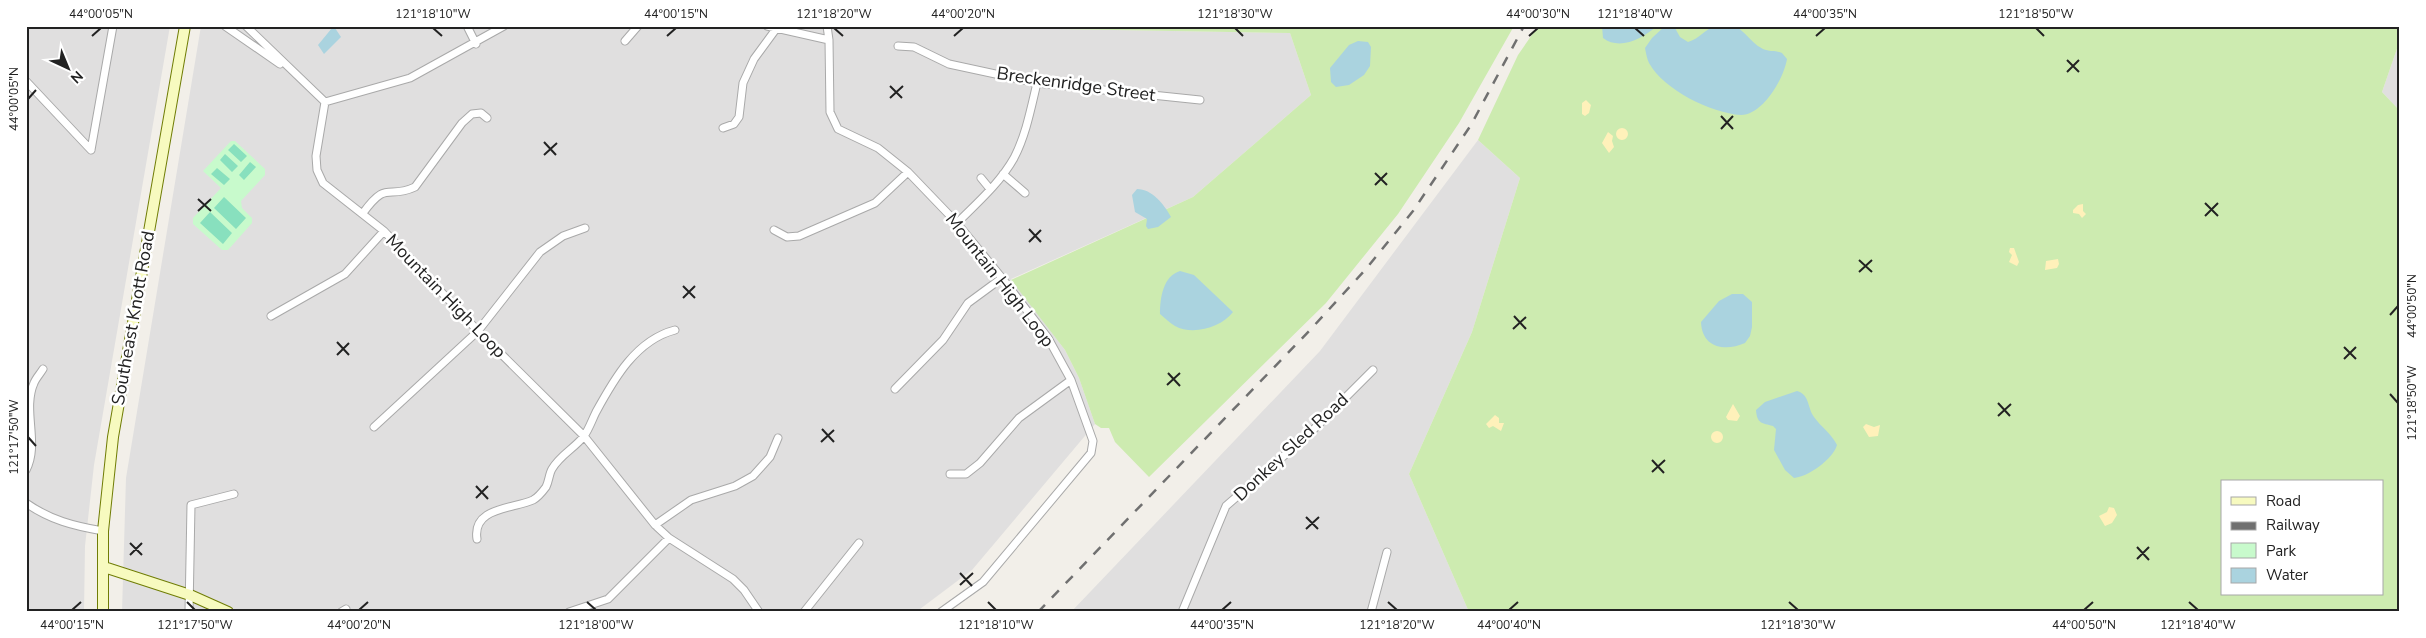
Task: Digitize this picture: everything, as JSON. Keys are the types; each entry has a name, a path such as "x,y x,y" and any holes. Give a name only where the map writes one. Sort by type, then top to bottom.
{"main road":[{"name":"Southeast Knott Road","path":"103,612 103,531 116,414 185,26"},
{"path":"104,567 190,595 228,612"}],"street":[{"path":"26,81 91,150 113,26"},
{"path":"225,26 287,68"},
{"path":"246,26 287,68 325,102 410,78 476,44 504,26"},
{"path":"467,26 476,44"},
{"path":"625,40 638,26"},
{"path":"767,26 829,40"},
{"name":"Mountain High Loop","path":"827,26 829,40 830,112 838,129 878,148 908,172 957,223 1002,278 1048,338 1071,380 1093,441 1091,453 983,582 941,612"},
{"path":"723,128 734,124 739,117 743,83 754,59 776,29"},
{"name":"Breckenridge Street","path":"898,46 914,47 949,64 1037,83 1200,100"},
{"path":"957,223 990,189 1014,158 1025,131 1037,83"},
{"name":"Mountain High Loop","path":"325,102 316,156 317,170 322,184 363,213 384,231 478,331 584,436 655,525 669,538 733,579 744,590 759,612"},
{"path":"363,213 374,197 384,191 406,191 416,187 462,123 472,114 480,113 487,118"},
{"path":"774,230 787,237 799,236 875,203 908,172"},
{"path":"1002,174 1025,193"},
{"path":"981,178 990,189"},
{"path":"374,427 478,331 540,252 563,236 585,228"},
{"path":"271,316 345,274 384,231"},
{"path":"895,389 943,340 968,303 1002,278"},
{"path":"477,538 475,531 481,520 490,512 534,500 547,486 552,469 562,455 584,436 596,411 635,352 648,341 675,330"},
{"path":"26,470 31,451 31,396 34,383 43,370"},
{"name":"Donkey Sled Road","path":"1182,612 1226,506 1309,434 1373,370"},
{"path":"950,474 966,474 980,464 1019,418 1071,380"},
{"path":"655,525 691,500 735,486 753,476 770,457 778,438"},
{"path":"189,612 192,505 234,494"},
{"path":"26,503 40,513 66,524 103,531"},
{"path":"568,612 608,599 669,538"},
{"path":"804,612 859,543"},
{"path":"1371,612 1387,552"}],"shaded area":[{"path":"26,26 170,26 94,465 85,546 84,612 26,612"},
{"path":"201,26 1050,26 1058,29 1290,33 1311,95 1193,197 1011,279 1065,350 1079,378 1095,424 972,570 916,612 122,612 126,478"},
{"path":"2400,40 2400,111 2382,92"},
{"path":"1478,140 1520,178 1472,332 1409,474 1469,612 1071,612 1320,351"}],"green space":[{"path":"1050,26 1514,26 1459,123 1398,214 1326,303 1149,477 1115,442 1109,428 1101,428 1095,424 1079,378 1065,350 1011,280 1193,197 1311,95 1290,33 1058,29"},
{"path":"1538,26 2400,26 2400,40 2382,92 2400,111 2400,612 1469,612 1409,474 1472,332 1520,178 1478,140 1518,55"},
{"path":"231,141 235,141 265,169 265,175 241,201 242,208 252,218 252,223 228,250 222,250 193,224 193,218 221,188 203,171"},
{"path":"234,144 247,156 241,162 228,150"},
{"path":"225,154 238,166 232,172 220,160"},
{"path":"250,162 256,167 244,180 239,175"},
{"path":"217,168 230,179 224,185 211,174"},
{"path":"224,197 246,218 236,229 214,208"},
{"path":"210,212 232,233 223,244 200,223"}],"sand":[{"path":"1586,100 1591,105 1589,113 1585,116 1582,114 1582,103"},
{"path":"1620,128 1624,128 1628,134 1624,140 1620,140 1616,136 1616,132"},
{"path":"1608,132 1613,136 1614,147 1609,153 1602,143"},
{"path":"2083,204 2083,211 2086,214 2082,218 2079,214 2073,213 2073,210 2078,205"},
{"path":"2010,248 2014,248 2019,262 2017,266 2009,262 2012,255 2009,252"},
{"path":"2058,259 2059,264 2057,268 2045,270 2046,261"},
{"path":"1733,404 1740,416 1737,421 1728,420 1726,417"},
{"path":"1495,415 1499,418 1499,423 1504,423 1501,431 1493,426 1489,428 1486,424"},
{"path":"1866,424 1874,427 1880,425 1878,436 1869,437 1863,427"},
{"path":"1717,431 1723,437 1717,443 1711,437"},
{"path":"2109,507 2114,508 2117,515 2112,523 2105,526 2099,516 2107,512"}],"water":[{"path":"1732,25 1763,49 1782,53 1787,59 1782,76 1764,102 1757,109 1749,113 1741,115 1729,113 1703,105 1665,82 1649,63 1645,48 1652,38 1665,26 1675,28 1680,37 1688,42 1712,27"},
{"path":"1602,26 1657,26 1645,35 1631,41 1617,43 1603,38"},
{"path":"332,28 335,28 341,37 324,54 318,45"},
{"path":"1358,41 1368,42 1371,47 1370,66 1364,75 1349,85 1336,87 1331,82 1330,68 1349,45"},
{"path":"1137,189 1153,194 1171,217 1158,227 1148,229 1146,226 1147,219 1135,212 1132,195"},
{"path":"1180,271 1194,275 1233,312 1215,326 1198,330 1182,329 1171,323 1160,314 1161,301 1166,283 1174,274"},
{"path":"1732,294 1743,294 1752,302 1750,336 1745,343 1737,346 1716,346 1705,338 1701,322 1719,301"},
{"path":"1797,391 1804,395 1814,417 1837,445 1831,456 1813,471 1794,478 1785,470 1774,450 1776,429 1759,420 1756,410 1765,402"}],"railway":[{"path":"1038,612 1311,329 1366,269 1413,211 1471,125 1524,26"}]}
